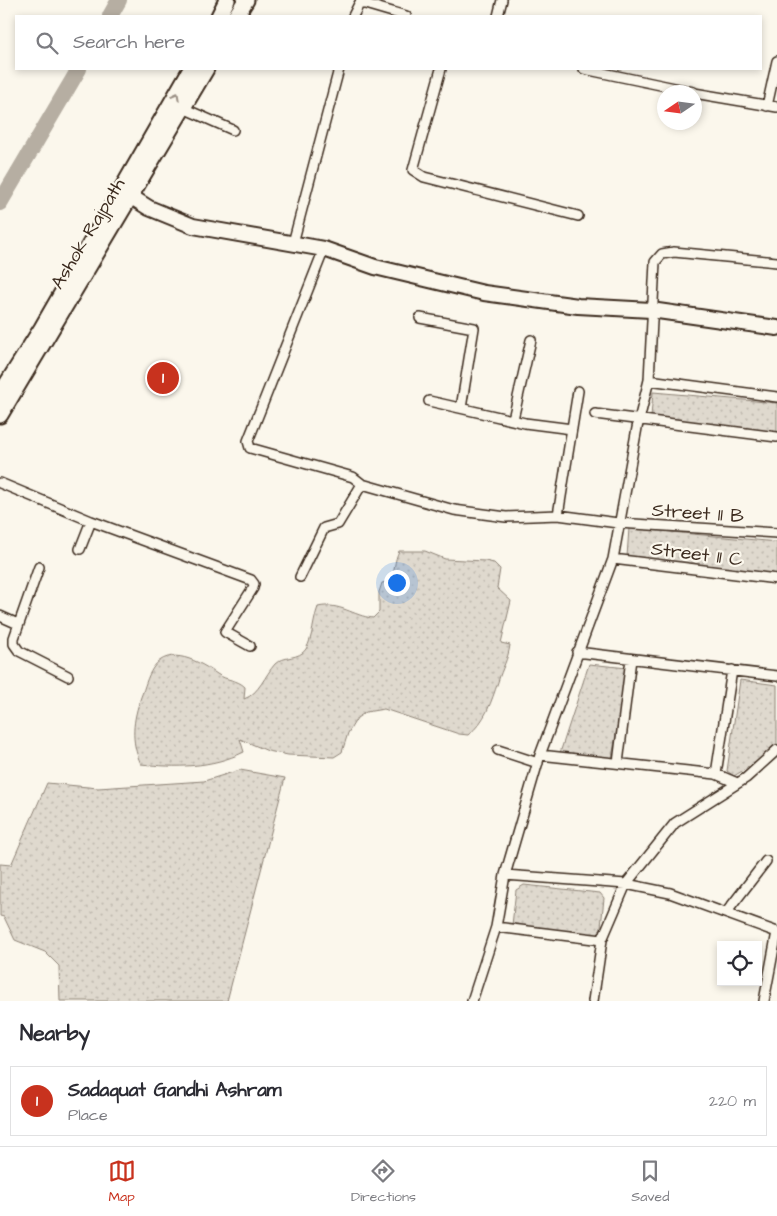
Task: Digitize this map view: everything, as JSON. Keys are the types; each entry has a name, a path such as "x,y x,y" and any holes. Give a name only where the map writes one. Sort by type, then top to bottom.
{"main road":[{"path":"219,15 227,0"},
{"path":"237,15 246,0"},
{"name":"Ashok Rajpath","path":"0,416 126,193 189,70"},
{"name":"Ashok Rajpath","path":"0,395 205,70"}],"street":[{"path":"498,15 502,0"},
{"path":"353,15 355,8 359,4 365,4 403,15"},
{"path":"767,106 777,61"},
{"path":"293,243 339,70"},
{"path":"441,70 413,170 424,177 578,216"},
{"path":"589,70 657,85"},
{"path":"702,94 777,108"},
{"path":"183,108 233,130"},
{"path":"126,193 149,208 193,226 324,248 375,267 492,294 578,306 651,310 777,328"},
{"name":"Street 11 B","path":"324,248 289,333 248,445 254,450 353,477 362,484 454,510 506,517 558,515 618,523 777,533"},
{"path":"472,1001 496,927 505,875 539,759 613,559 638,420 649,380 651,310 656,262 662,254 674,252 777,262"},
{"path":"420,318 474,328 461,408"},
{"path":"513,419 531,340"},
{"path":"649,380 777,396"},
{"path":"558,515 578,392"},
{"path":"429,401 572,430"},
{"path":"595,414 777,437"},
{"path":"0,482 91,521 251,580 254,584 253,588 225,632 250,646"},
{"path":"300,577 324,528 336,525 362,484"},
{"path":"80,549 91,521"},
{"name":"Street 11 C","path":"613,559 777,579"},
{"path":"39,567 14,638 16,648 68,676"},
{"path":"0,616 18,624"},
{"path":"577,652 777,676"},
{"path":"618,763 631,659"},
{"path":"716,774 732,670"},
{"path":"498,750 539,759 618,763 716,774 737,783"},
{"path":"593,1001 602,940 626,884 675,823 737,783 773,756 777,750"},
{"path":"726,913 766,861"},
{"path":"505,875 626,884 670,893 777,932 764,1001"},
{"path":"496,927 602,940"}],"shaded area":[{"path":"653,392 777,403 777,434 651,417"},
{"path":"629,528 777,542 777,574 627,557"},
{"path":"399,551 425,551 445,559 485,561 494,563 500,569 497,588 511,601 501,643 510,645 487,711 479,724 468,735 459,734 384,709 366,712 357,718 348,733 342,752 334,757 288,755 268,751 240,739 244,752 219,761 193,766 141,764 134,739 136,714 149,675 160,661 167,657 176,656 193,660 221,676 242,684 245,687 244,699 249,697 258,689 275,664 283,659 299,655 306,649 318,607 333,606 373,618 379,612 379,592 382,583 391,581"},
{"path":"589,664 627,668 612,758 560,753"},
{"path":"740,680 777,685 777,744 771,753 734,776 727,771"},
{"path":"240,770 285,778 227,1001 60,1001 59,966 45,952 15,940 4,917 0,916 0,864 11,865 47,783 98,788 204,781"},
{"path":"524,885 600,893 604,898 600,936 512,925 516,890"}],"waterway":[{"path":"111,15 119,0"},
{"path":"0,203 78,70"}],"place":[{"name":"Sadaquat Gandhi Ashram","path":"163,378"}]}
